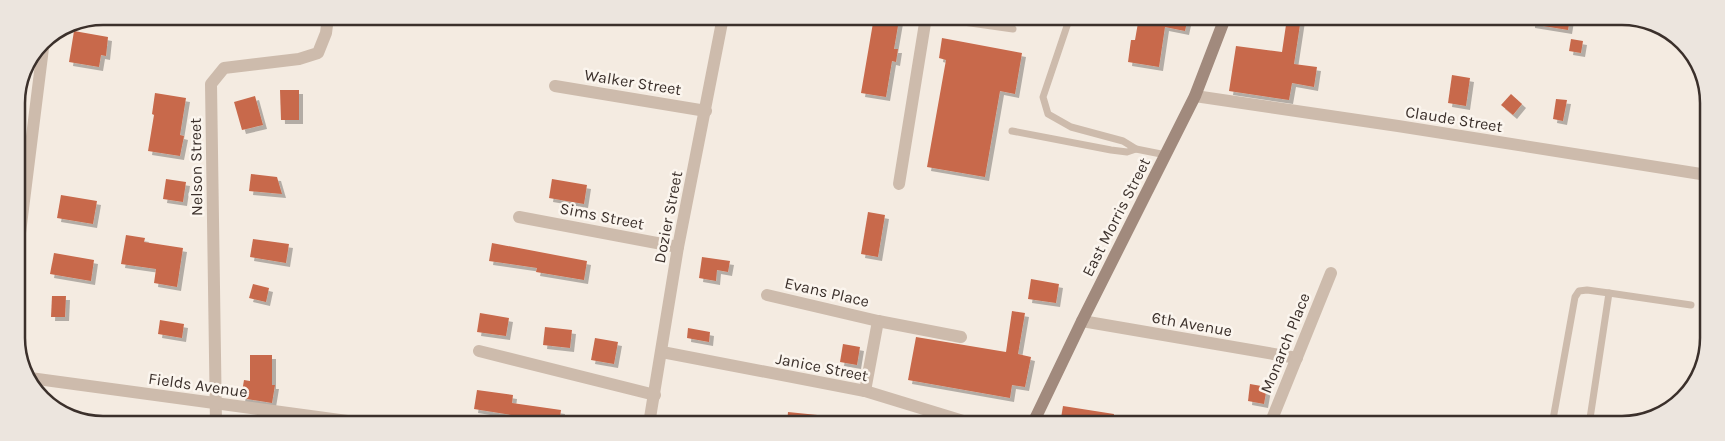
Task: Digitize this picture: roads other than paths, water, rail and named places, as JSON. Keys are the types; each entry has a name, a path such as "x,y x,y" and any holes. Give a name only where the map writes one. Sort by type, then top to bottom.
{"main road":[{"name":"East Morris Street","path":"1034,416 1195,96 1222,25"}],"street":[{"name":"Nelson Street","path":"216,404 211,84 224,68 299,59 318,53 326,33 327,25"},
{"name":"Dozier Street","path":"651,416 678,247 722,25"},
{"path":"899,184 926,25"},
{"path":"25,193 42,55"},
{"name":"Walker Street","path":"555,86 706,111"},
{"name":"Claude Street","path":"1195,96 1700,174"},
{"name":"Sims Street","path":"519,216 678,247"},
{"name":"Monarch Place","path":"1273,416 1331,273"},
{"name":"Evans Place","path":"768,295 878,321 960,337"},
{"name":"Evans Place","path":"865,391 878,321"},
{"name":"6th Avenue","path":"1082,321 1297,358"},
{"path":"479,351 655,395"},
{"name":"Janice Street","path":"662,352 865,391 947,416"},
{"name":"Fields Avenue","path":"37,379 308,416"},
{"path":"216,404 216,416"}],"lane":[{"path":"984,25 1013,29"},
{"path":"1067,25 1043,97 1048,114 1071,127 1123,141 1136,149 1166,154"},
{"path":"1012,131 1111,150 1127,152 1136,149"},
{"path":"1554,416 1576,296 1579,291 1609,292 1691,305"},
{"path":"1590,416 1609,292"}]}
